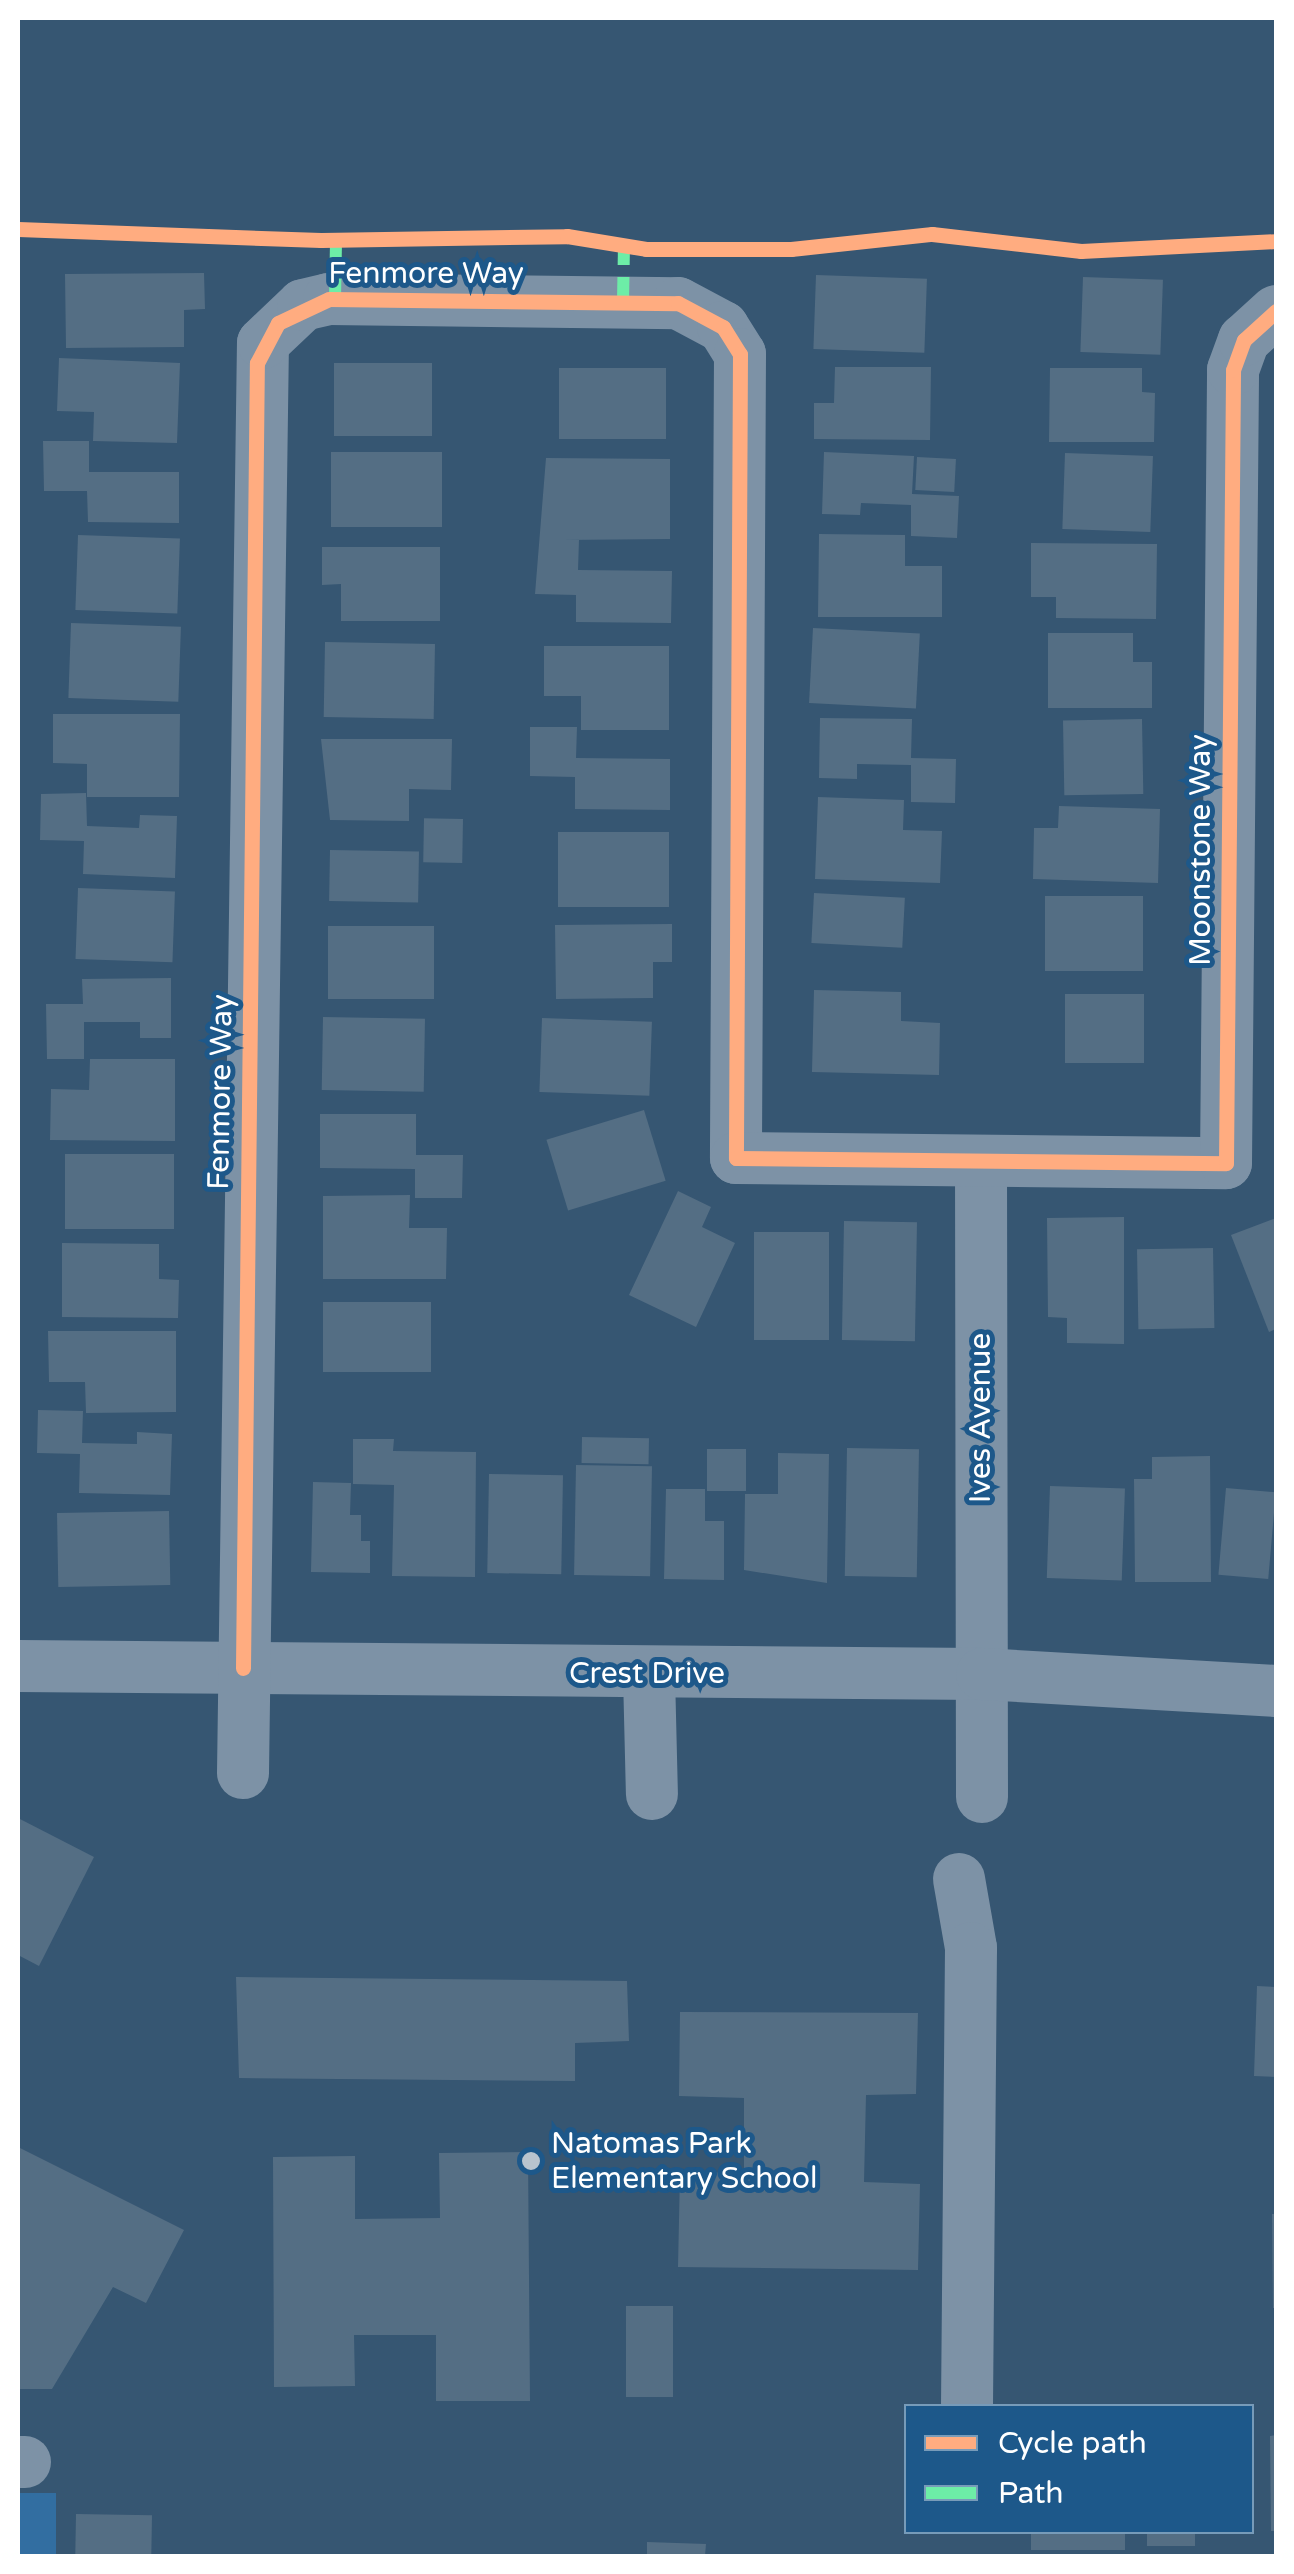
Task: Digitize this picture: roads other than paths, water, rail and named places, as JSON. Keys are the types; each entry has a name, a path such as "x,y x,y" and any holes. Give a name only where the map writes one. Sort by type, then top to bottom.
{"street":[{"name":"Fenmore Way","path":"242,1668 257,363 278,323 303,305 678,303 723,327 745,382 736,1158 981,1161"},
{"name":"Moonstone Way","path":"981,1161 1226,1162 1233,370 1244,340 1276,311"},
{"name":"Ives Avenue","path":"981,1161 982,1797"},
{"name":"Crest Drive","path":"18,1666 649,1675 982,1674 1276,1692"},
{"path":"242,1668 243,1773"},
{"path":"649,1675 652,1794"},
{"path":"959,1879 971,1948 967,2404"}],"place":[{"name":"Natomas Park Elementary School","path":"531,2161"}]}
